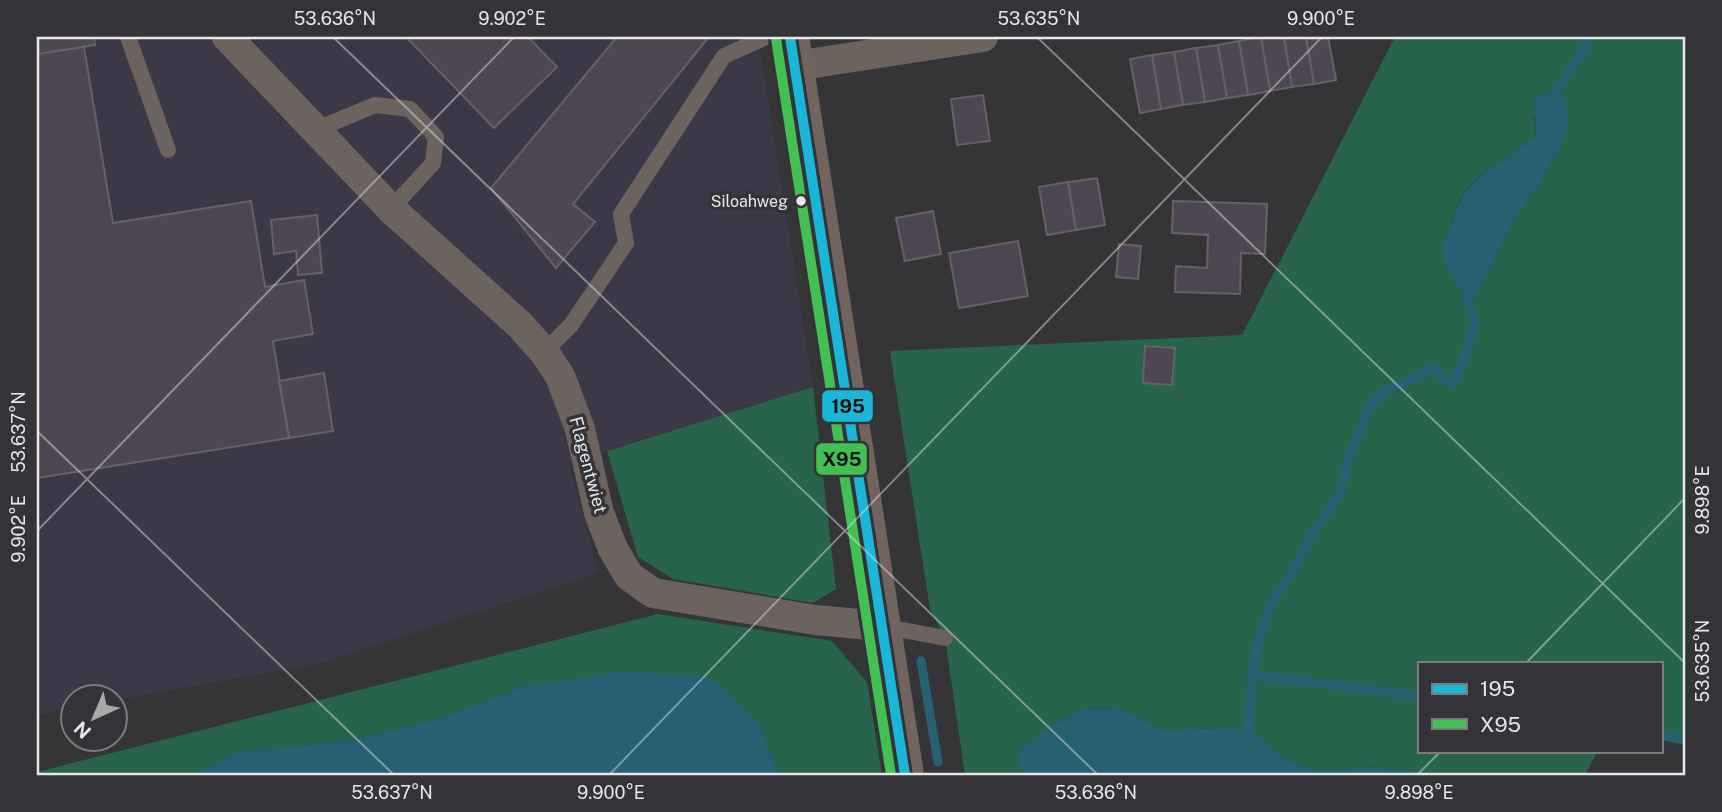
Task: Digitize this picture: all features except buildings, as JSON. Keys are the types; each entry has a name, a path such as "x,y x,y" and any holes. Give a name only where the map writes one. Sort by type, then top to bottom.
{"main road":[{"path":"792,52 905,775"}],"street":[{"name":"Flagentwiet","path":"227,37 391,209 520,325 544,352 560,376 580,429 599,513 613,549 629,576 653,593 815,620 879,616"},
{"path":"792,52 984,37"}],"lane":[{"path":"128,37 168,150"},
{"path":"544,352 571,325 626,243 621,214 724,56 766,37"},
{"path":"315,130 375,104 411,109 436,136 433,163 391,209"},
{"name":"Flagentwiet","path":"879,616 945,638"}],"shaded area":[{"path":"37,37 758,37 813,387 569,462 598,573 321,663 130,697 130,682 60,682 60,711 37,715"}],"green space":[{"path":"1395,37 1685,37 1685,745 1662,740 1662,662 1418,662 1418,752 1597,752 1585,775 1431,775 1427,772 1364,767 1333,770 1307,768 1277,754 1258,735 1223,728 1160,730 1123,708 1081,709 1037,735 1020,749 1017,761 1024,775 965,775 945,638 930,609 890,351 1242,335","holes":["1545,93 1565,98 1561,147 1510,227 1488,275 1469,302 1449,271 1443,254 1443,244 1457,205 1465,192 1483,174 1536,136 1534,116"]},
{"path":"813,387 836,589 813,603 673,579 638,557 607,451"},
{"path":"658,614 832,641 867,682 882,775 779,775 760,724 526,685 442,718 344,741 237,752 191,775 37,775 37,772 116,752 130,752 130,748"}],"water":[{"path":"1545,93 1565,98 1569,125 1561,147 1510,227 1488,275 1469,303 1446,267 1442,249 1444,239 1457,206 1473,183 1536,136 1534,100"},
{"path":"627,671 711,677 760,724 779,775 191,775 237,752 344,741 442,718 526,685"},
{"path":"1123,708 1160,730 1248,730 1258,735 1277,754 1307,768 1333,770 1364,767 1427,772 1431,775 1024,775 1017,761 1020,749 1037,735 1081,709"}],"waterway":[{"path":"1551,104 1591,37"},
{"path":"1240,738 1248,730 1252,675 1258,643 1272,602 1288,579 1310,537 1340,494 1346,464 1369,408 1388,389 1423,375 1426,370 1435,366 1442,378 1452,383 1457,377 1476,324 1467,298 1468,287"},
{"path":"921,661 938,762"},
{"path":"1252,675 1418,696"},
{"path":"1662,735 1685,740"}],"transit line":[{"name":"195","path":"790,37 905,775"},
{"name":"X95","path":"776,39 891,775"}],"place":[{"name":"Siloahweg","path":"801,201"}]}
